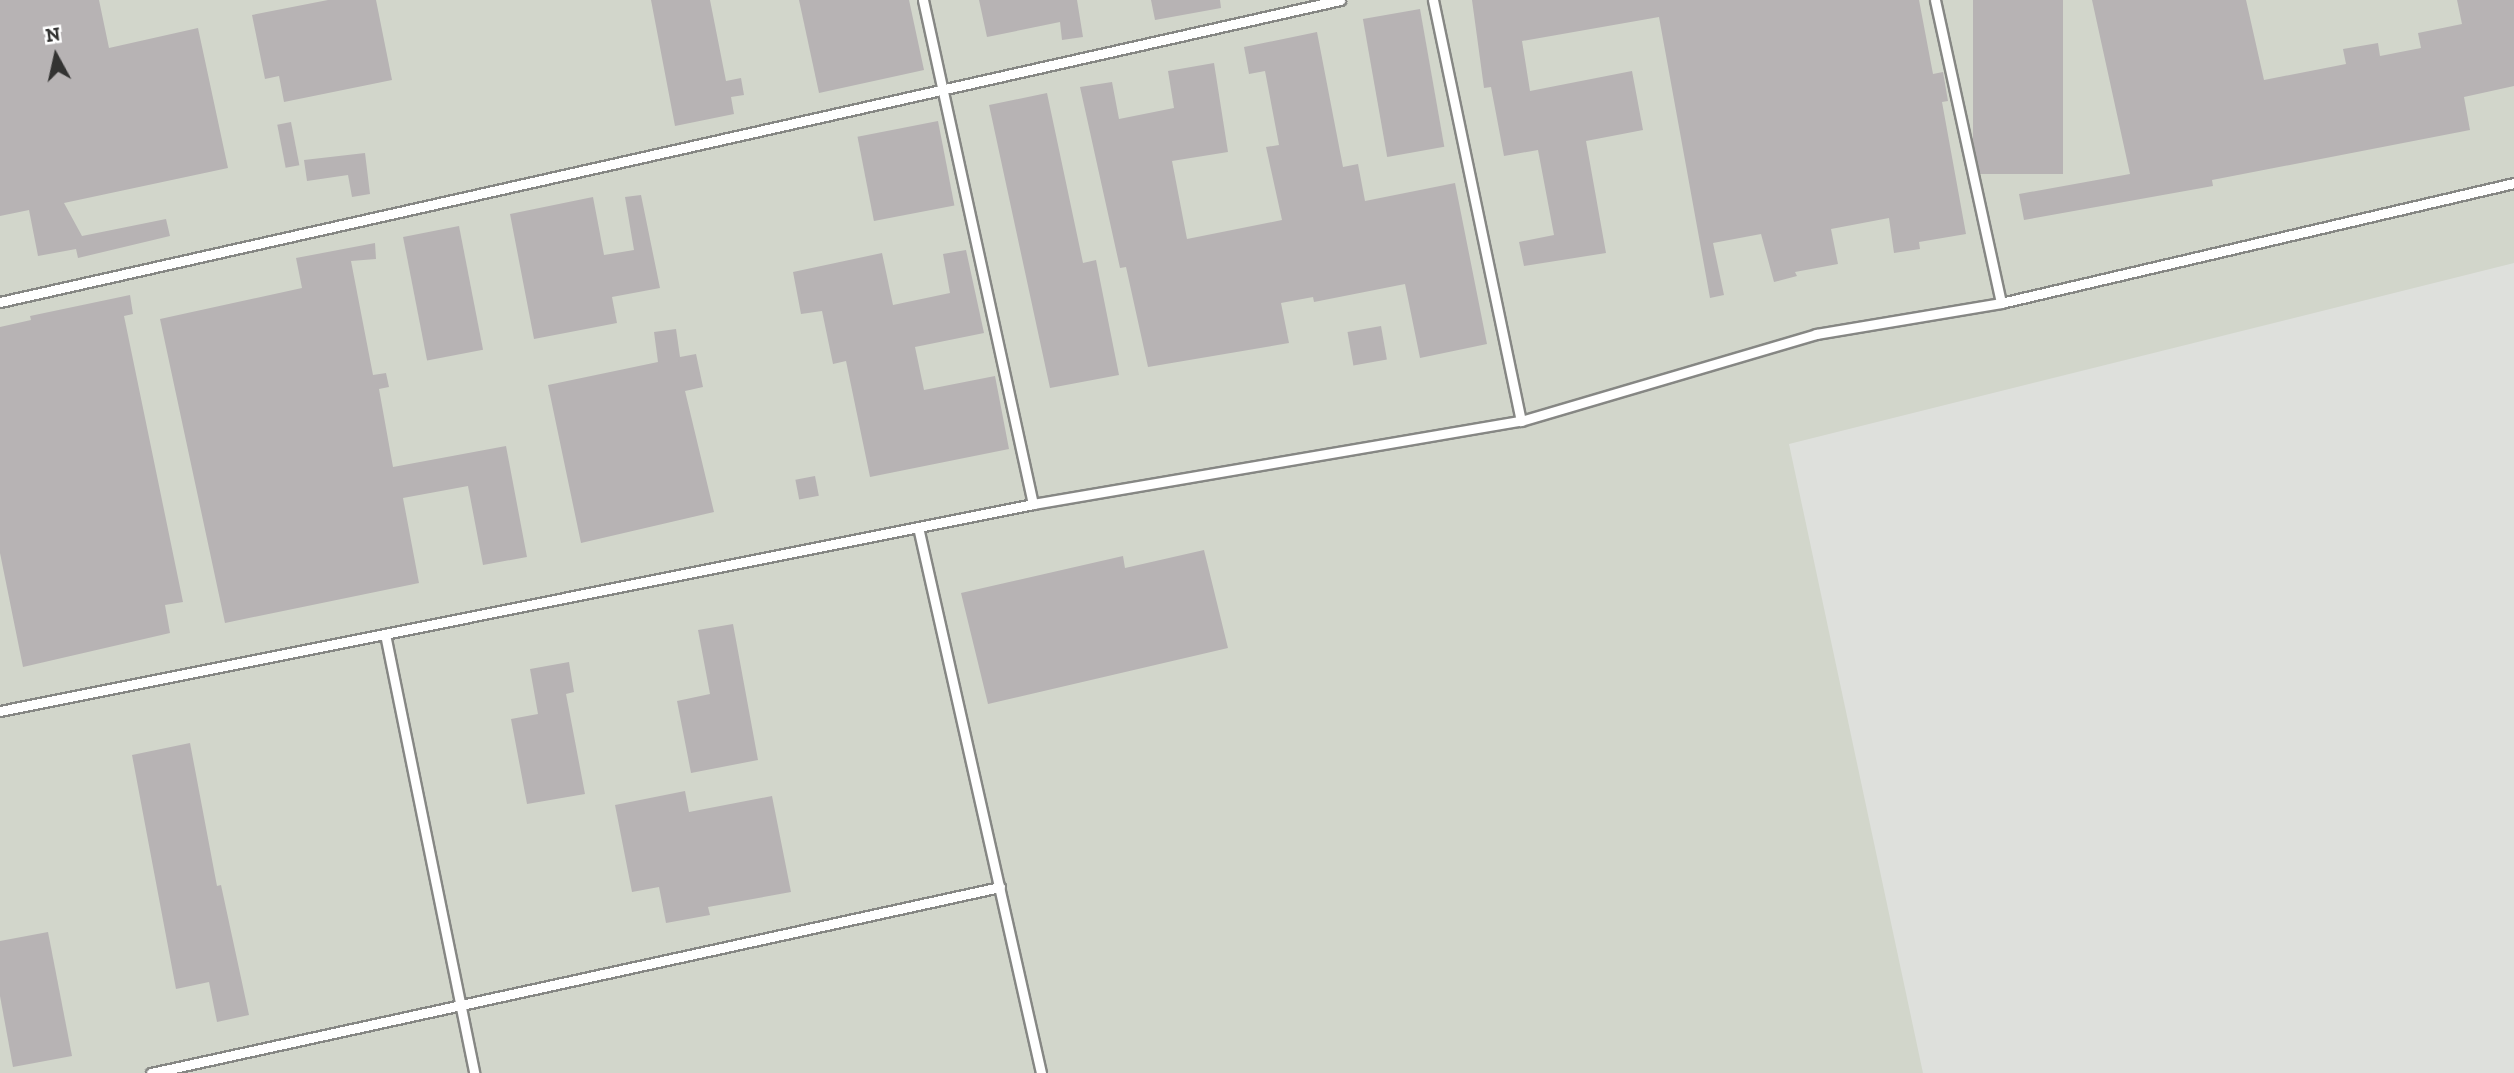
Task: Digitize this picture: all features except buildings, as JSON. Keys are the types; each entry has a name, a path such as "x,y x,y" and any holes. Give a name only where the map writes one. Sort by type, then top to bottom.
{"lane":[{"path":"923,0 1033,505"},
{"path":"0,302 1340,0"},
{"path":"1433,0 1521,421"},
{"path":"1935,0 2001,303"},
{"path":"0,711 1033,505 1521,421 1816,334 2001,303 2514,183"},
{"path":"918,527 1041,1073"},
{"path":"385,634 474,1073"},
{"path":"151,1073 1000,887"}],"shaded area":[{"path":"0,0 2514,0 2514,263 1789,444 1923,1073 0,1073"}]}
